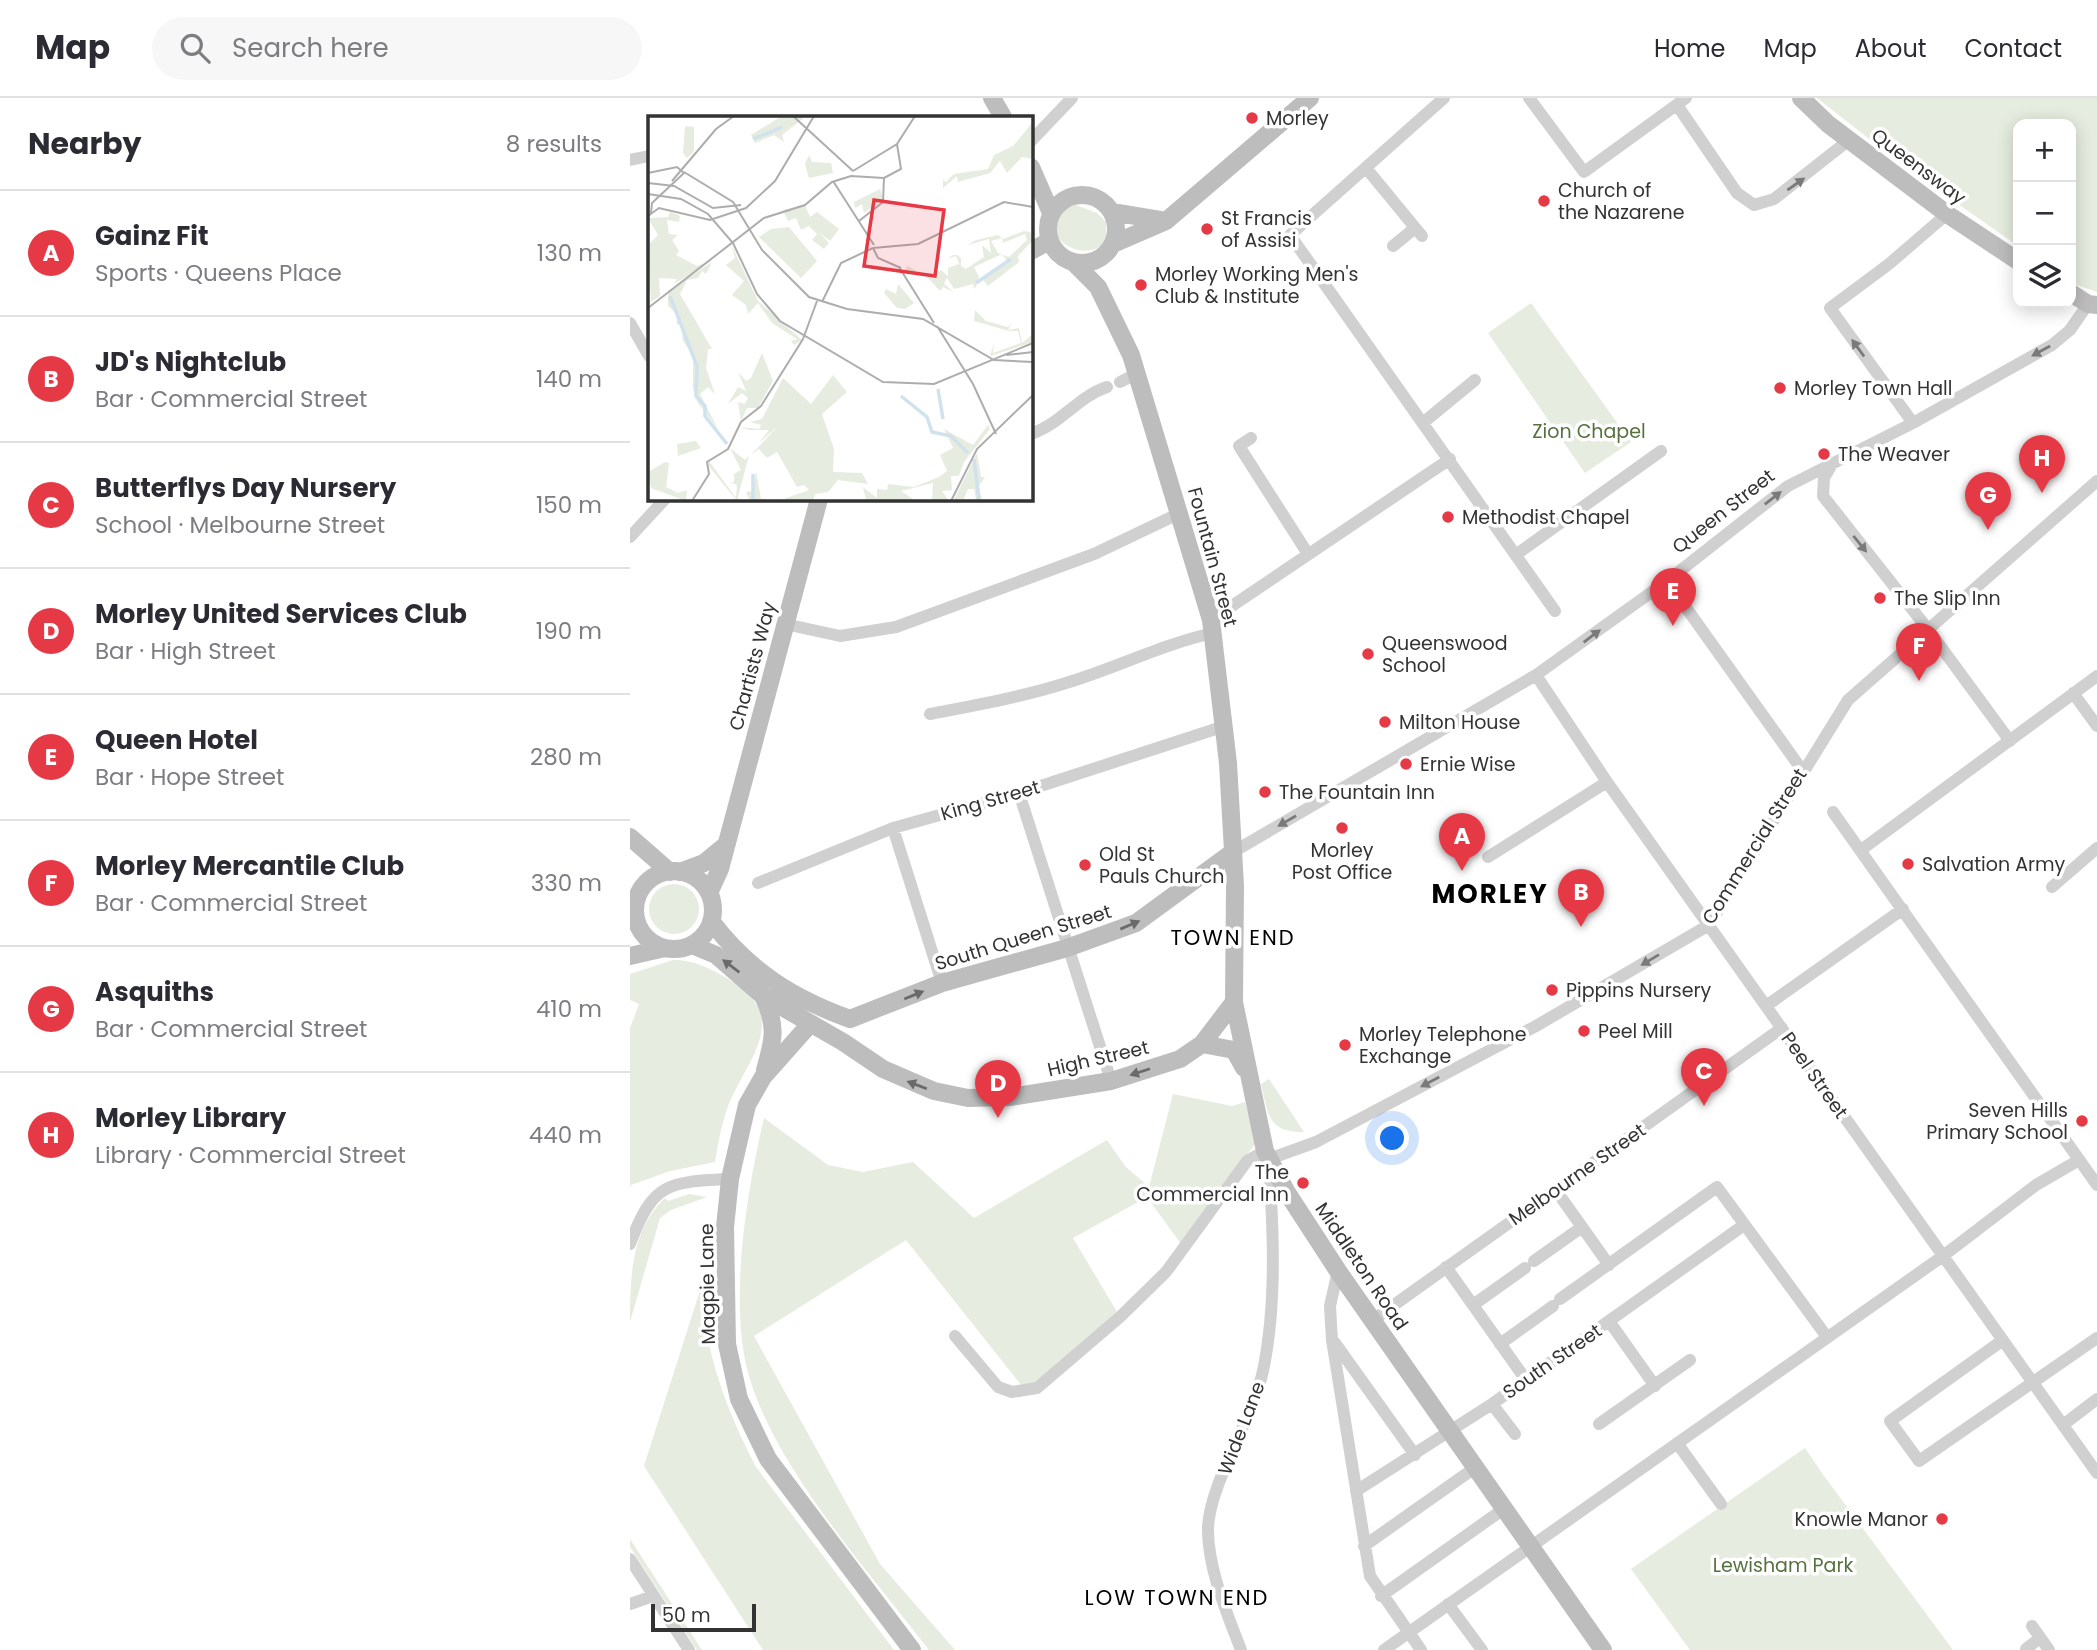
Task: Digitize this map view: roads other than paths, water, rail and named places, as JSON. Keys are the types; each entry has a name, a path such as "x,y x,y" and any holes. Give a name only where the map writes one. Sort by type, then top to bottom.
{"main road":[{"path":"992,98 1002,116"},
{"path":"1075,195 1059,204 1051,213 1048,225 1049,241 1061,257 1074,263 1091,263 1113,244 1166,221 1310,98"},
{"name":"Queensway","path":"1801,98 1849,141 1947,214 2013,258"},
{"path":"1034,171 1075,195 1096,198 1112,212 1166,221"},
{"path":"1034,171 1051,213"},
{"path":"1112,212 1116,230 1113,244"},
{"path":"1032,250 1049,241"},
{"name":"Fountain Street","path":"1098,287 1100,258"},
{"name":"Fountain Street","path":"1074,263 1098,287 1138,373 1212,626 1224,726 1233,852"},
{"path":"2076,296 2093,304"},
{"name":"Chartists Way","path":"709,893 726,845 819,500"},
{"path":"630,837 643,852 675,872 693,876 709,893 712,903 711,921 706,932 692,945"},
{"path":"645,884 704,863 726,845"},
{"path":"643,852 645,884 635,907 634,934 664,948"},
{"name":"South Queen Street","path":"850,1019 942,983 1067,948 1136,923 1233,852"},
{"name":"Middleton Road","path":"1233,852 1234,1002 1267,1155 1286,1191 1338,1271 1603,1650"},
{"path":"711,921 766,989 850,1019 844,1042"},
{"path":"630,956 692,945 716,955 766,989 796,1005 805,1026"},
{"name":"Magpie Lane","path":"763,1077 774,1033 766,989"},
{"name":"High Street","path":"805,1026 844,1042 904,1080 960,1097 1010,1097 1111,1081 1180,1059 1202,1044 1234,1002"},
{"name":"Magpie Lane","path":"805,1026 763,1077 747,1105 730,1179 725,1227 726,1331 739,1399 768,1459 912,1650"},
{"path":"1202,1044 1234,1050 1249,1080"}],"street":[{"path":"1032,140 1072,98"},
{"path":"1444,98 1290,234 1555,611"},
{"path":"1529,98 1584,172 1682,101 1737,193 1754,205 1774,199 1849,141"},
{"path":"630,160 648,156"},
{"path":"1366,168 1419,232 1393,246"},
{"path":"1913,423 1830,308 1889,264 1947,214"},
{"name":"Queen Street","path":"1233,852 1536,675 1667,581 1788,486 1913,423 2052,345 2070,330 2093,304"},
{"path":"630,323 647,349"},
{"path":"1032,434 1052,426 1086,397 1138,373"},
{"path":"1424,422 1475,380"},
{"path":"1251,439 1239,446 1308,554"},
{"path":"1517,554 1661,451"},
{"path":"930,713 1019,696 1066,683 1188,639 1212,626 1308,554 1450,459"},
{"path":"1831,466 1824,478 1823,496 1927,628 2010,741"},
{"name":"Commercial Street","path":"955,1336 998,1387 1012,1392 1037,1388 1120,1317 1166,1272 1247,1161 1316,1142 1536,1026 1709,925 1802,770 1848,700 2097,481"},
{"path":"630,537 668,500"},
{"path":"785,624 840,636 896,626 1094,554 1180,513"},
{"path":"1667,581 1802,770"},
{"name":"Peel Street","path":"1536,675 1607,782 1943,1256 2063,1425 2092,1459 2097,1473"},
{"path":"1861,850 2097,676"},
{"path":"2073,694 2097,726"},
{"name":"King Street","path":"758,883 893,828 1019,793 1224,726"},
{"path":"1488,857 1607,782"},
{"path":"1019,793 1111,1081"},
{"path":"1833,812 2097,1185"},
{"path":"893,828 942,983"},
{"path":"2052,887 2097,848"},
{"path":"1766,1006 1903,908"},
{"name":"Melbourne Street","path":"1373,1320 1782,1028"},
{"name":"Wide Lane","path":"1241,1650 1216,1571 1208,1527 1213,1502 1245,1428 1264,1365 1272,1257 1267,1155"},
{"path":"1384,1650 1943,1256 2036,1185 2079,1160"},
{"path":"630,1244 648,1202 664,1189 678,1182 730,1179"},
{"path":"1500,1344 1717,1187 1827,1337"},
{"path":"1555,1189 1609,1265"},
{"name":"South Street","path":"1356,1491 1492,1404 1744,1225"},
{"path":"1473,1305 1582,1227"},
{"path":"1446,1267 1526,1380"},
{"path":"1338,1271 1330,1306 1332,1340 1370,1576 1421,1650"},
{"path":"1609,1321 1655,1386"},
{"path":"2003,1340 1890,1421 1919,1461 2097,1338"},
{"path":"1332,1340 1415,1455"},
{"path":"1599,1424 1690,1360"},
{"path":"2063,1425 2097,1399"},
{"path":"1492,1404 1515,1434"},
{"path":"1677,1443 1721,1504"},
{"path":"1364,1546 1476,1467"},
{"path":"1381,1595 1505,1508"},
{"path":"630,1559 689,1650"},
{"path":"630,1604 653,1595"},
{"path":"1448,1604 1482,1650"},
{"path":"2032,1626 2049,1650"},
{"path":"2026,1649 2040,1638"}],"place":[{"name":"Morley","path":"1252,118"},
{"name":"Church of the Nazarene","path":"1544,201"},
{"name":"St Francis of Assisi","path":"1207,229"},
{"name":"Morley Working Men's Club & Institute","path":"1141,285"},
{"name":"Morley Town Hall","path":"1780,388"},
{"name":"The Weaver","path":"1824,454"},
{"name":"Morley Library","path":"2042,493"},
{"name":"Methodist Chapel","path":"1448,517"},
{"name":"Asquiths","path":"1988,530"},
{"name":"The Slip Inn","path":"1880,598"},
{"name":"Queen Hotel","path":"1673,626"},
{"name":"Queenswood School","path":"1368,654"},
{"name":"Morley Mercantile Club","path":"1919,681"},
{"name":"Milton House","path":"1385,722"},
{"name":"Ernie Wise","path":"1406,764"},
{"name":"The Fountain Inn","path":"1265,792"},
{"name":"Morley Post Office","path":"1342,828"},
{"name":"Salvation Army","path":"1908,864"},
{"name":"Old St Pauls Church","path":"1085,865"},
{"name":"Gainz Fit","path":"1462,871"},
{"name":"JD's Nightclub","path":"1581,927"},
{"name":"Pippins Nursery","path":"1552,990"},
{"name":"Peel Mill","path":"1584,1031"},
{"name":"Morley Telephone Exchange","path":"1345,1045"},
{"name":"Butterflys Day Nursery","path":"1704,1106"},
{"name":"Morley United Services Club","path":"998,1118"},
{"name":"Seven Hills Primary School","path":"2082,1121"},
{"name":"The Commercial Inn","path":"1303,1183"},
{"name":"Knowle Manor","path":"1942,1519"}],"district":[{"name":"MORLEY","path":"1490,894"},
{"name":"TOWN END","path":"1233,938"},
{"name":"LOW TOWN END","path":"1177,1598"}],"park label":[{"name":"Zion Chapel","path":"1589,431"},
{"name":"Lewisham Park","path":"1783,1565"}]}
